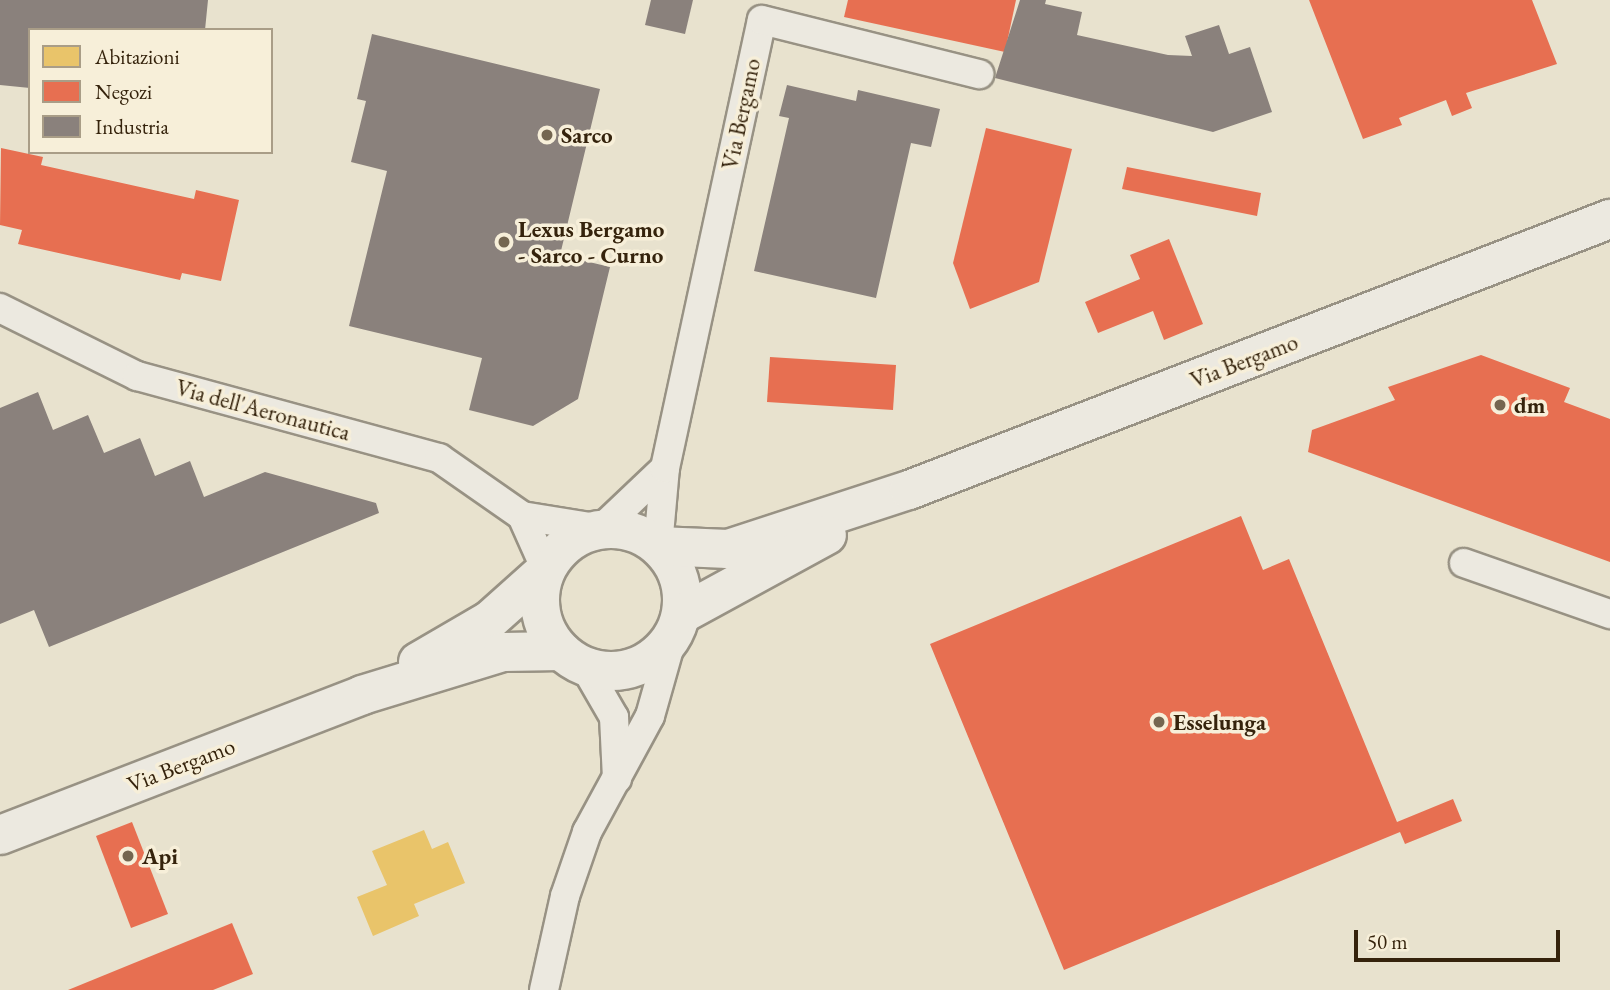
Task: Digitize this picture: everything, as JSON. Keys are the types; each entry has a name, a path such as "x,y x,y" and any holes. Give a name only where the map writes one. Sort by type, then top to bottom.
{"main road":[{"name":"Via Bergamo","path":"659,546 729,549 909,490 1600,225"},
{"name":"Via Bergamo","path":"677,626 909,490"},
{"path":"601,529 632,531 659,546 674,565 682,589 677,626 649,661 618,671 573,659 541,613 546,570 569,543 601,529"},
{"name":"Via Bergamo","path":"362,695 490,620 546,570"},
{"name":"Via Bergamo","path":"0,835 362,695 503,652 573,659"}],"street":[{"name":"Via Bergamo","path":"659,546 665,468 762,20 979,74"},
{"name":"Via dell'Aeronautica","path":"0,308 137,376 439,458 522,516 601,529"},
{"path":"601,529 665,468"},
{"path":"522,516 546,570"},
{"path":"1464,563 1610,614"},
{"path":"544,990 565,896 587,832 617,782 650,716 677,626"},
{"path":"573,659 614,717 617,782"}],"building: Abitazioni":[{"path":"424,830 432,849 448,842 465,883 414,904 419,916 373,936 357,897 387,885 372,851"}],"building: Negozi":[{"path":"848,0 1016,0 1005,52 844,17"},
{"path":"1309,0 1532,0 1557,64 1466,93 1472,108 1452,116 1446,100 1399,118 1402,125 1363,139"},
{"path":"986,128 1072,149 1039,282 970,309 953,263"},
{"path":"1,148 43,157 41,165 194,199 196,190 239,200 221,281 182,273 180,280 18,244 22,230 0,225"},
{"path":"1127,167 1261,193 1257,216 1122,189"},
{"path":"1169,239 1203,324 1164,340 1153,311 1098,333 1085,302 1140,279 1130,255"},
{"path":"1481,355 1570,388 1564,402 1610,419 1610,562 1308,452 1312,430 1395,400 1388,387"},
{"path":"770,357 896,365 893,410 767,402"},
{"name":"Esselunga","path":"1241,516 1263,570 1289,559 1397,822 1453,799 1462,821 1405,844 1400,832 1064,970 930,644"},
{"path":"132,822 168,914 131,928 96,836"},
{"path":"232,923 253,974 213,990 68,990"}],"building: Industria":[{"path":"0,0 208,0 205,28 28,28 28,88 0,85"},
{"path":"651,0 693,0 685,34 645,25"},
{"path":"1020,0 1046,0 1045,4 1082,12 1077,35 1168,55 1192,56 1185,36 1219,25 1229,54 1250,47 1272,112 1213,132 995,78"},
{"path":"372,34 600,89 560,255 610,267 578,399 533,426 469,410 482,358 349,326 387,171 351,162 366,101 357,99"},
{"path":"787,85 856,101 858,90 940,109 931,147 911,143 876,298 754,271 789,118 779,116"},
{"path":"38,392 53,430 88,415 104,453 140,438 155,476 190,461 204,497 265,472 376,503 379,513 49,647 34,610 0,624 0,408"}],"place":[{"name":"Sarco","path":"547,135"},
{"name":"Lexus Bergamo - Sarco - Curno","path":"504,242"},
{"name":"dm","path":"1500,405"},
{"name":"Esselunga","path":"1159,722"},
{"name":"Api","path":"128,856"}]}
